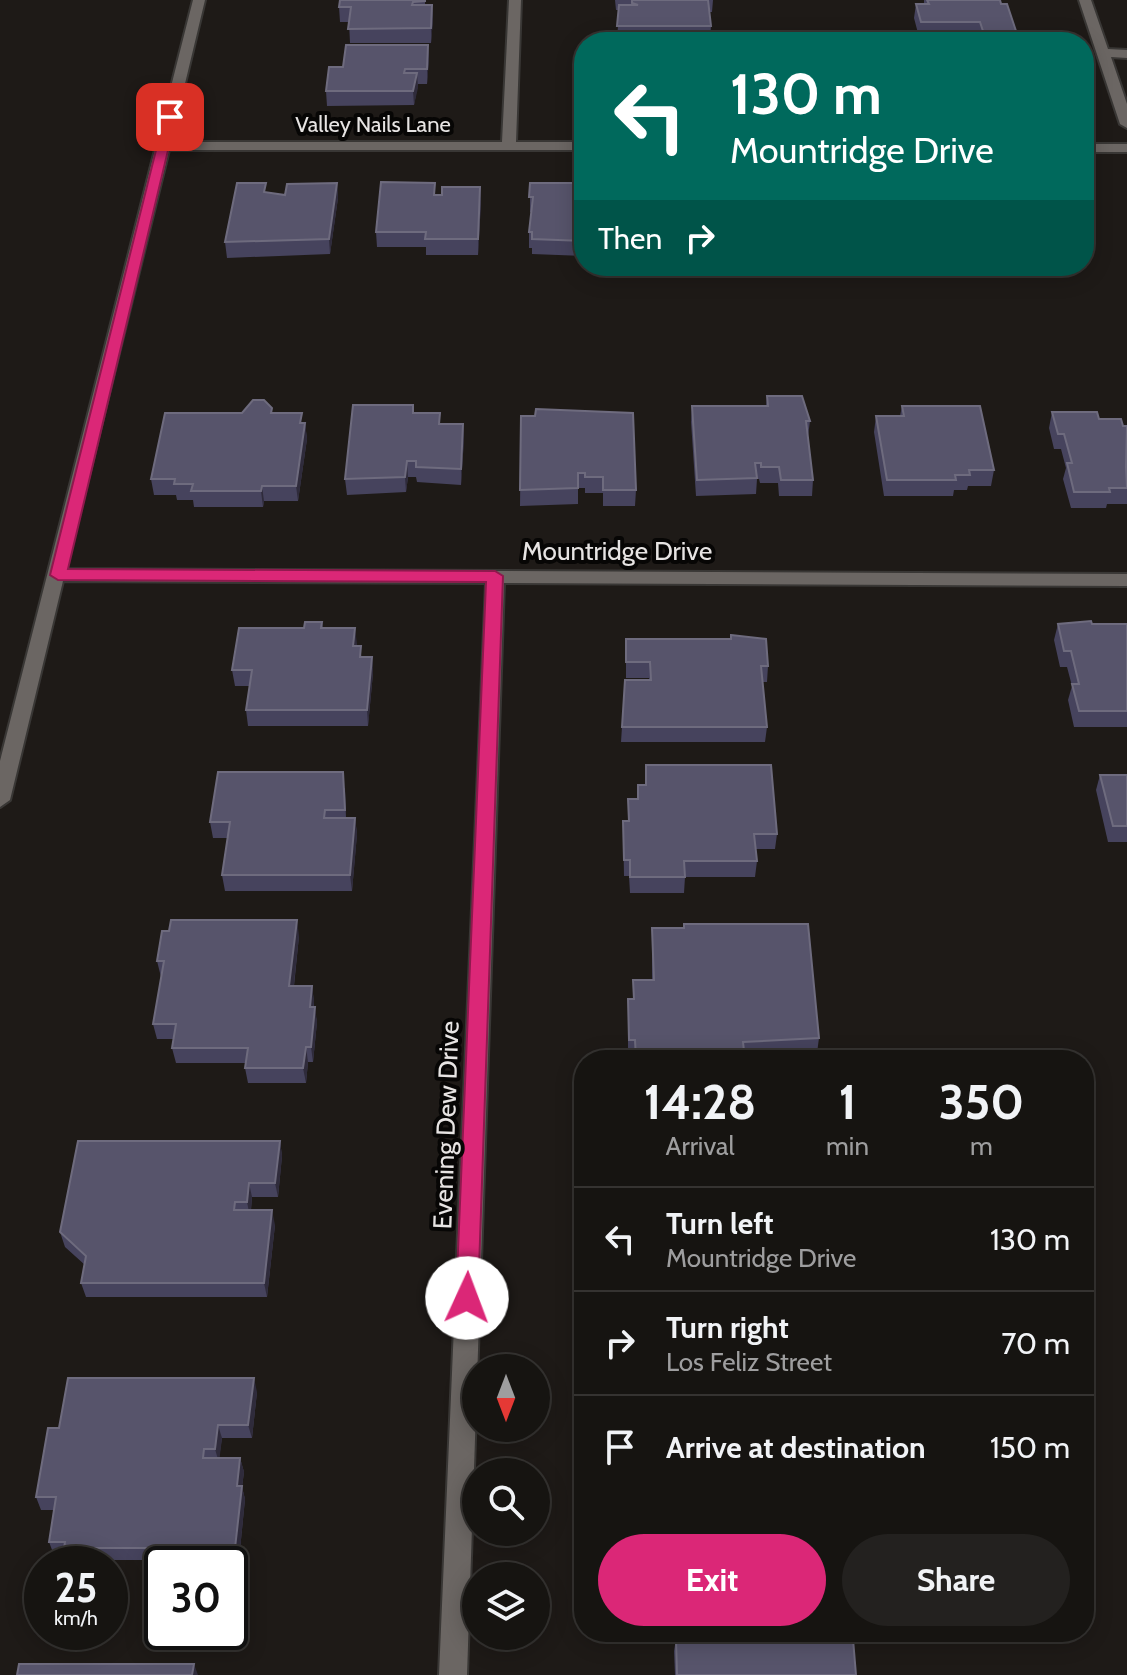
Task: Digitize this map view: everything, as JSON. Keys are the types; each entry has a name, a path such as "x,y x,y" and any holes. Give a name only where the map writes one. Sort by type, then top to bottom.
{"street":[{"path":"0,800 199,0"},
{"path":"509,146 515,0"},
{"path":"1085,0 1127,124"},
{"path":"1104,53 1127,54"},
{"name":"Valley Nails Lane","path":"162,146 574,146"},
{"path":"1094,148 1127,148"},
{"name":"Mountridge Drive","path":"58,575 1127,580"},
{"name":"Evening Dew Drive","path":"453,1675 495,576"}],"building":[{"path":"340,0 425,0 413,2 412,5 432,5 431,28 348,29 351,7 339,7"},
{"path":"632,0 708,0 711,26 617,26 619,5 638,5"},
{"path":"927,0 1000,0 1001,4 1007,4 1016,31 983,31 980,22 921,22 916,4 929,4"},
{"path":"346,45 428,45 427,69 405,69 404,73 417,73 413,91 326,91 329,67 343,67"},
{"path":"381,182 435,183 434,195 442,195 442,187 480,187 478,239 425,239 426,232 376,232"},
{"path":"237,183 266,183 264,192 285,195 287,184 337,183 329,239 225,242"},
{"path":"530,183 574,183 574,241 532,239 532,232 529,232 533,197 529,197"},
{"path":"767,396 802,396 810,421 806,421 813,480 781,480 779,467 761,467 761,463 755,463 757,478 697,480 692,406 768,406"},
{"path":"253,400 264,400 272,408 271,413 302,413 300,423 305,423 296,486 262,486 261,491 191,491 193,484 174,484 175,479 151,479 165,413 242,413"},
{"path":"353,405 413,405 413,413 440,413 439,424 463,424 461,469 416,467 416,461 407,461 405,477 345,479"},
{"path":"902,406 980,406 994,470 969,470 970,475 955,475 956,480 887,480 876,416 904,416"},
{"path":"536,409 633,413 636,490 603,490 603,477 585,477 585,473 578,473 578,488 520,490 521,416 535,416"},
{"path":"1052,412 1097,412 1099,419 1121,419 1123,426 1127,426 1127,488 1109,488 1110,492 1074,492 1067,463 1072,463 1064,434 1058,434"},
{"path":"1091,621 1092,624 1127,624 1127,711 1079,711 1072,684 1079,684 1071,651 1064,651 1058,624"},
{"path":"305,622 322,622 321,628 355,628 353,646 361,646 360,657 372,657 367,710 246,710 252,670 232,670 239,628 304,628"},
{"path":"731,635 766,639 768,666 761,666 767,727 622,727 625,680 651,680 650,662 626,662 626,639 731,639"},
{"path":"646,765 771,765 777,834 754,834 757,861 684,861 685,877 630,877 630,860 624,860 623,821 629,821 628,799 638,799 638,785 646,785"},
{"path":"218,772 343,772 345,810 325,810 324,818 355,818 350,875 222,875 230,822 210,822"},
{"path":"1100,775 1127,775 1127,826 1113,826"},
{"path":"171,920 297,920 289,986 312,986 310,1007 315,1007 311,1047 306,1047 303,1068 245,1068 248,1048 172,1048 176,1024 153,1024 164,961 157,961 162,931 169,931"},
{"path":"684,924 808,924 819,1038 743,1042 744,1050 636,1050 635,1040 629,1040 628,999 634,999 633,980 654,980 652,928 684,928"},
{"path":"78,1141 280,1141 275,1183 249,1183 247,1202 235,1202 234,1210 272,1210 264,1283 81,1283 86,1256 60,1232"},
{"path":"68,1378 254,1378 248,1425 218,1425 215,1449 204,1449 203,1458 240,1458 237,1486 242,1486 235,1546 128,1548 64,1546 65,1542 49,1542 56,1497 36,1497 48,1428 59,1428"},
{"path":"676,1642 853,1642 856,1675 677,1675"},
{"path":"19,1664 194,1664 192,1675 17,1675"}],"route":[{"path":"170,117 58,575 495,576 467,1298"}]}
